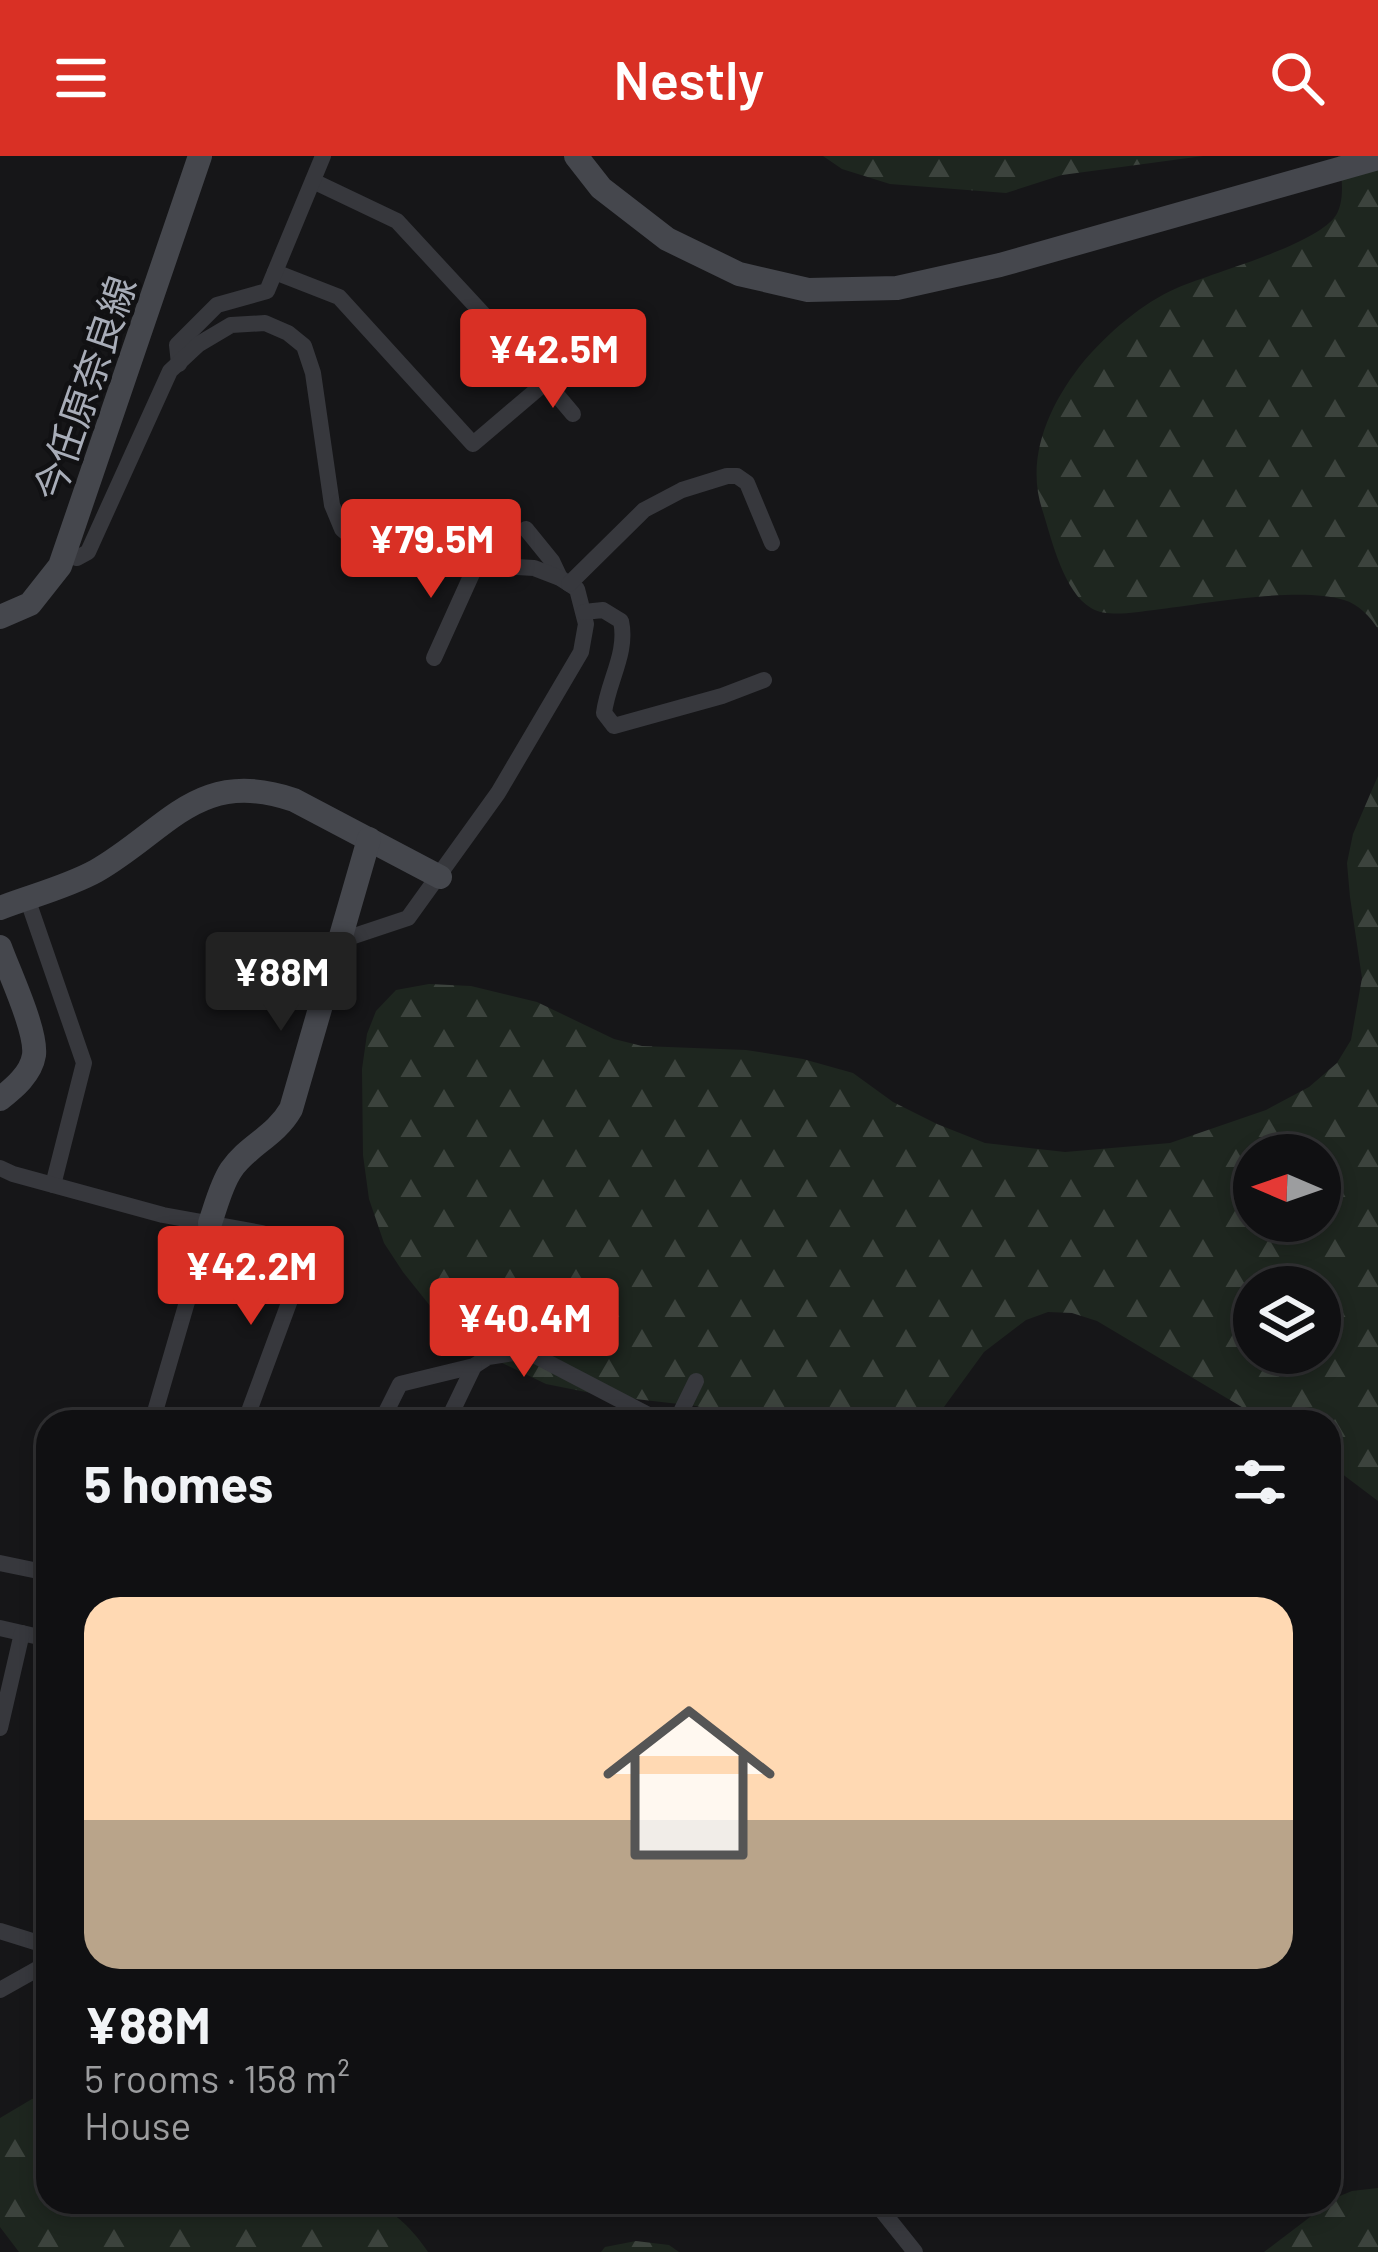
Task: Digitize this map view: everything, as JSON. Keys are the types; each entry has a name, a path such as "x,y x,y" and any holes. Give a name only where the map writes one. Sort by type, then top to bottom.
{"street":[{"name":"今任原奈良線","path":"0,617 30,604 60,566 200,156"},
{"path":"178,364 177,345 217,305 267,291 323,156"},
{"path":"576,156 601,188 667,239 739,274 808,290 897,288 980,270 1378,158"},
{"path":"313,181 397,221 573,414"},
{"path":"275,272 339,297 473,444 546,382"},
{"path":"64,554 77,557 88,552 170,371 199,344 231,325 265,323 304,346 313,373 332,505 342,529 367,550 403,561 534,568 577,589 586,624 580,652 498,794 408,918 339,941"},
{"path":"565,581 644,510 682,490 727,476 747,483 772,543"},
{"path":"526,529 565,581"},
{"path":"434,658 476,565"},
{"path":"584,612 603,610 621,621 624,636 604,713 614,726 764,680"},
{"path":"0,908 94,872 183,808 227,790 272,792 295,800 440,877"},
{"path":"155,1410 210,1223 230,1172 269,1137 291,1108 368,839"},
{"path":"27,898 84,1063 53,1185"},
{"path":"0,947 34,1052 29,1070 0,1099"},
{"path":"0,1168 163,1215 262,1233 303,1265 249,1410"},
{"path":"388,1410 400,1384 474,1366 488,1357 526,1351 639,1410"},
{"path":"453,1410 474,1366"},
{"path":"682,1410 696,1381"},
{"path":"0,1562 36,1570"},
{"path":"0,1628 36,1637"},
{"path":"0,1728 22,1634"},
{"path":"0,1931 36,1942"},
{"path":"0,1990 36,1970"},
{"path":"885,2214 915,2252"}],"green space":[{"path":"823,156 1203,156 1062,175 1006,193 890,184 842,169"},
{"path":"1338,156 1378,156 1378,629 1354,604 1325,596 1250,598 1122,614 1091,608 1066,578 1038,492 1039,452 1051,413 1093,350 1151,302 1322,229 1340,205"},
{"path":"1378,776 1378,1501 1341,1473 1341,1410 1247,1410 1097,1321 1072,1313 1048,1312 1026,1320 984,1352 942,1410 711,1410 546,1384 498,1361 435,1312 384,1243 369,1199 363,1155 362,1069 376,1011 396,990 429,984 471,986 537,1002 614,1039 642,1046 746,1050 803,1059 853,1073 893,1102 985,1143 1065,1152 1170,1143 1266,1110 1309,1087 1337,1063 1351,1040 1362,978 1347,863 1353,834"},
{"path":"36,2098 36,2214 392,2214 428,2252 19,2252 0,2227 0,2118"},
{"path":"1378,2188 1378,2252 1264,2252 1314,2214 1341,2214 1341,2196"},
{"path":"636,2241 669,2245 679,2252 601,2252"}]}
